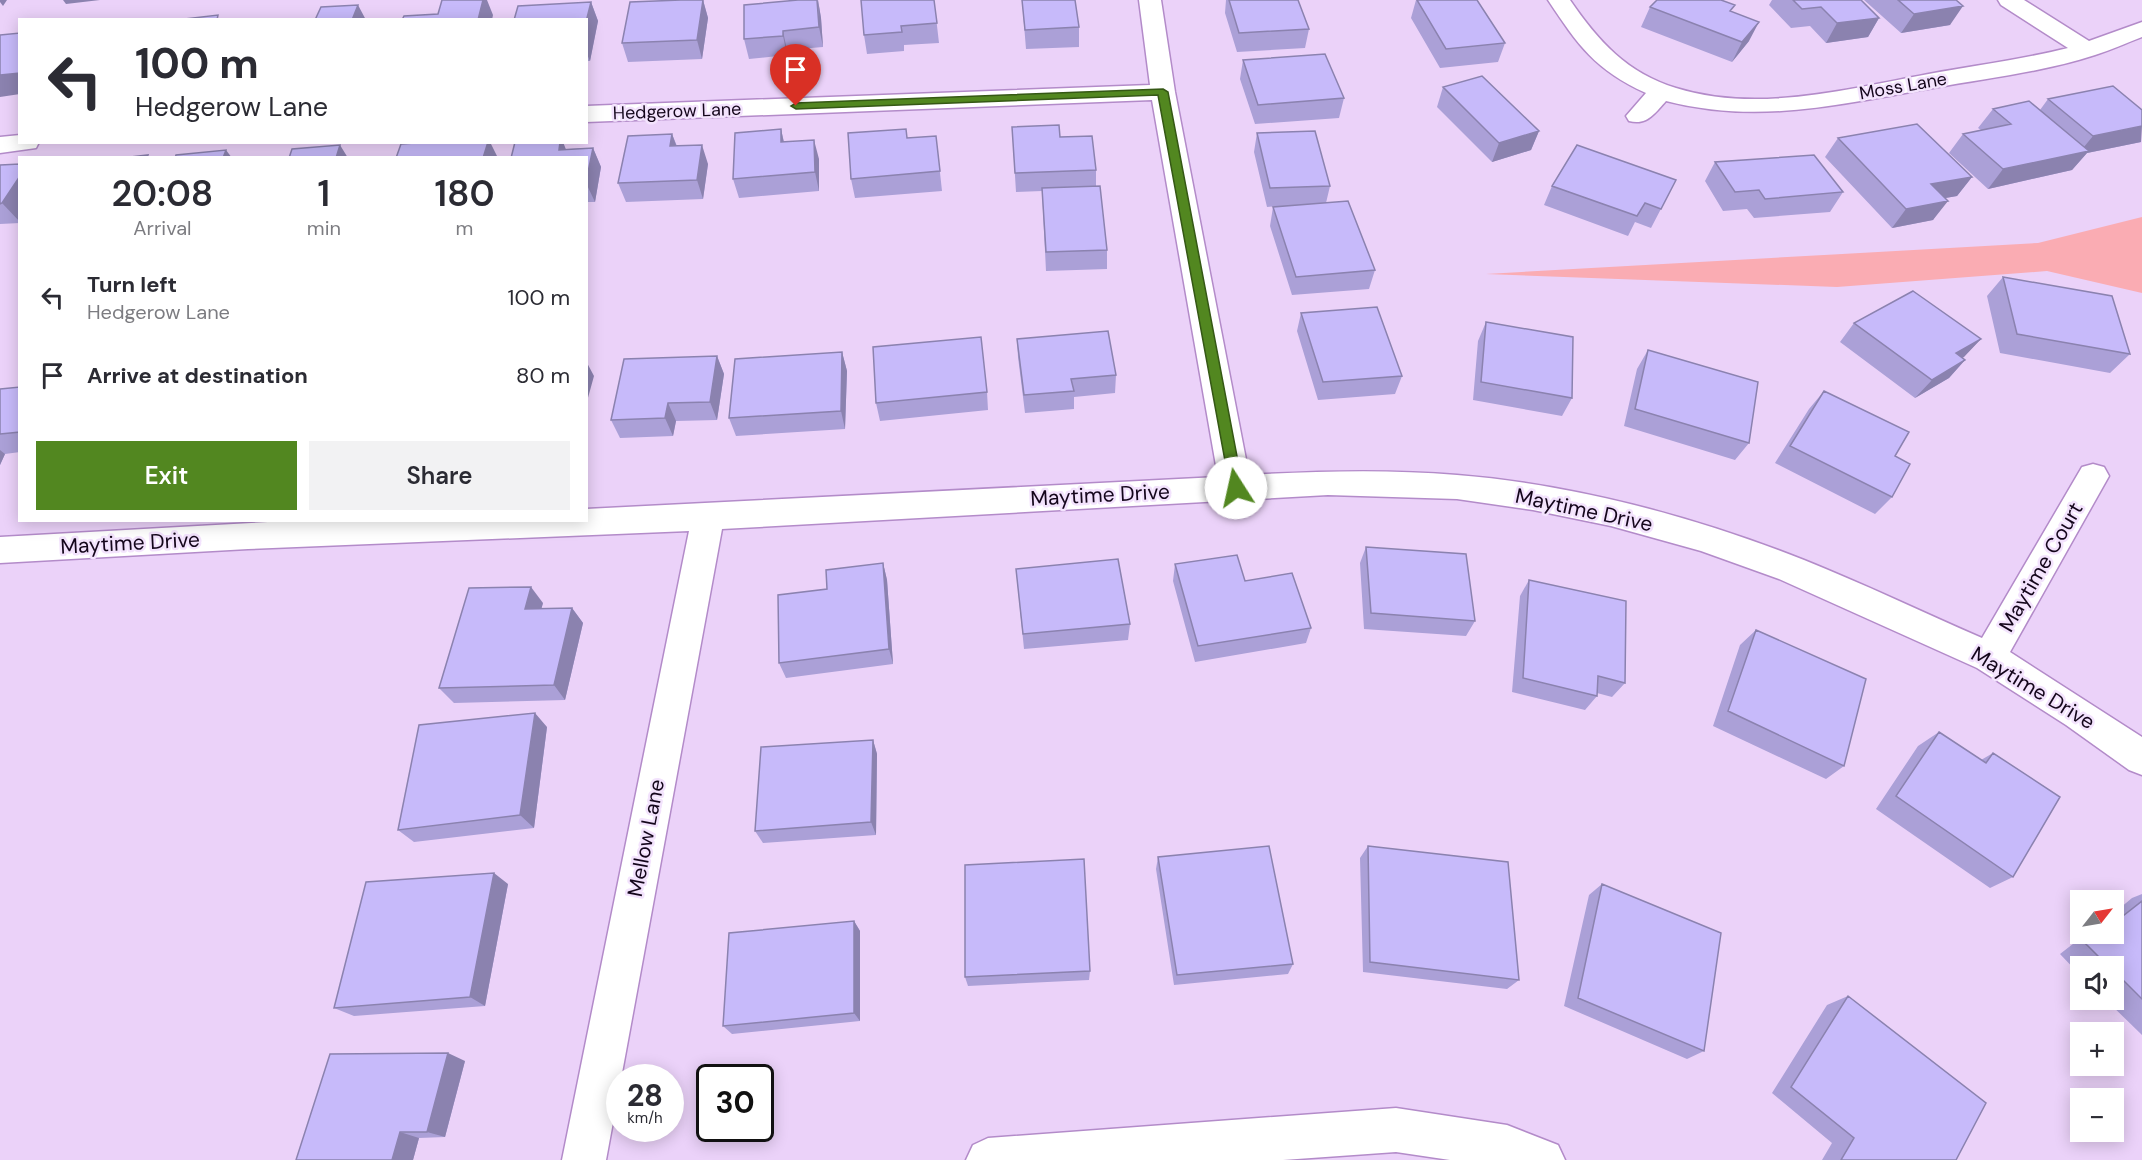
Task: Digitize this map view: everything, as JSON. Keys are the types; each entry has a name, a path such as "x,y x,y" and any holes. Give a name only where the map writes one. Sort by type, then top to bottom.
{"street":[{"path":"1150,0 1163,92 1236,488"},
{"name":"Moss Lane","path":"1559,0 1582,34 1602,57 1628,76 1661,92 1696,103 1728,106 1801,104 2049,60 2087,50 2142,29"},
{"path":"2008,0 2087,50"},
{"name":"Hedgerow Lane","path":"588,114 1163,92"},
{"path":"1638,116 1661,92"},
{"path":"0,145 18,143"},
{"name":"Maytime Court","path":"1989,657 2093,476"},
{"name":"Maytime Drive","path":"588,522 1328,483 1457,487 1533,497 1611,513 1703,538 1791,569 1989,657 2079,714 2142,758"},
{"name":"Mellow Lane","path":"584,1160 708,517"},
{"name":"Maytime Drive","path":"0,550 248,536 587,522"},
{"path":"988,1160 1248,1151 1396,1130 1507,1147 1543,1160"}],"shaded area":[{"path":"2142,217 2142,293 2047,271 1837,287 1486,274 2038,243"}],"building":[{"path":"442,0 483,0 478,18 403,18 404,16 438,14"},
{"path":"703,0 697,40 622,43 630,2"},
{"path":"817,0 819,27 783,31 783,36 744,39 744,5"},
{"path":"861,0 934,0 937,23 901,26 902,32 864,35"},
{"path":"1022,0 1075,0 1079,27 1025,30"},
{"path":"1229,0 1298,0 1309,29 1239,33"},
{"path":"1417,0 1477,0 1505,43 1446,49"},
{"path":"1657,0 1721,0 1735,5 1730,11 1759,22 1742,42 1650,7"},
{"path":"1793,0 1861,0 1879,18 1837,23 1821,7 1802,9"},
{"path":"1898,0 1956,0 1963,6 1914,14"},
{"path":"591,2 587,18 515,18 518,6"},
{"path":"358,5 353,18 316,18 321,7"},
{"path":"218,15 217,18 193,18"},
{"path":"18,33 18,73 0,75 0,35"},
{"path":"1325,54 1344,98 1258,105 1243,60"},
{"path":"1482,76 1539,131 1499,143 1443,87"},
{"path":"2113,86 2142,110 2142,126 2093,136 2048,99"},
{"path":"2029,101 2089,151 2003,169 1963,134 2011,124 1993,109"},
{"path":"1917,124 1972,177 1931,184 1948,201 1906,209 1838,138"},
{"path":"1059,125 1060,137 1092,136 1096,170 1015,173 1012,127"},
{"path":"781,129 781,142 814,140 815,172 733,179 735,133"},
{"path":"906,129 907,138 936,136 940,171 851,179 848,133"},
{"path":"1315,131 1330,186 1270,188 1257,133"},
{"path":"672,134 670,146 702,145 697,180 618,183 628,136"},
{"path":"401,144 487,144 484,156 397,156"},
{"path":"514,144 560,144 559,150 593,148 588,172 588,156 512,156"},
{"path":"340,145 337,156 290,156 292,149"},
{"path":"1577,145 1676,180 1661,209 1645,203 1637,216 1552,186"},
{"path":"226,150 224,156 176,155"},
{"path":"1814,155 1843,192 1765,199 1759,190 1735,192 1715,162"},
{"path":"18,164 18,179 0,204 0,165"},
{"path":"1100,186 1107,250 1046,252 1042,188"},
{"path":"1348,201 1375,270 1296,277 1273,207"},
{"path":"2003,277 2112,296 2130,354 2017,334"},
{"path":"1913,291 1981,339 1956,353 1965,360 1932,380 1854,323"},
{"path":"1377,307 1402,376 1323,382 1301,313"},
{"path":"1486,322 1573,337 1572,398 1481,382"},
{"path":"1108,331 1116,375 1071,379 1074,391 1024,395 1017,339"},
{"path":"981,337 987,392 876,403 873,347"},
{"path":"1648,350 1758,382 1749,443 1635,409"},
{"path":"842,352 841,411 729,418 735,359"},
{"path":"717,356 710,402 668,403 665,418 611,420 624,359"},
{"path":"18,387 18,432 0,434 0,389"},
{"path":"1824,391 1909,432 1895,456 1910,464 1892,497 1790,446"},
{"path":"1366,547 1466,554 1475,621 1371,613"},
{"path":"1237,555 1245,581 1292,573 1311,628 1198,646 1175,564"},
{"path":"1118,559 1130,624 1023,634 1016,569"},
{"path":"883,563 889,649 779,663 778,595 827,589 826,570"},
{"path":"1529,580 1626,601 1625,683 1598,676 1597,696 1523,678"},
{"path":"531,587 525,609 572,608 554,685 439,688 469,588"},
{"path":"1756,630 1866,679 1844,766 1728,711"},
{"path":"535,713 520,815 398,830 419,725"},
{"path":"1939,732 1986,763 1993,753 2060,797 2013,877 1896,796"},
{"path":"873,740 871,822 755,831 761,747"},
{"path":"1269,846 1293,964 1177,975 1158,857"},
{"path":"1368,846 1508,862 1519,980 1370,962"},
{"path":"1084,859 1090,971 965,977 965,865"},
{"path":"494,873 470,997 334,1008 366,882"},
{"path":"1602,884 1721,933 1704,1051 1578,998"},
{"path":"2142,901 2142,999 2124,981 2124,956 2098,956 2086,944 2124,944 2124,915"},
{"path":"854,921 854,1013 723,1026 729,933"},
{"path":"1848,996 1986,1103 1956,1160 1841,1160 1854,1138 1791,1087"},
{"path":"448,1053 427,1132 400,1132 392,1160 296,1160 330,1054"}],"route":[{"path":"796,106 1163,92 1236,488"}]}
